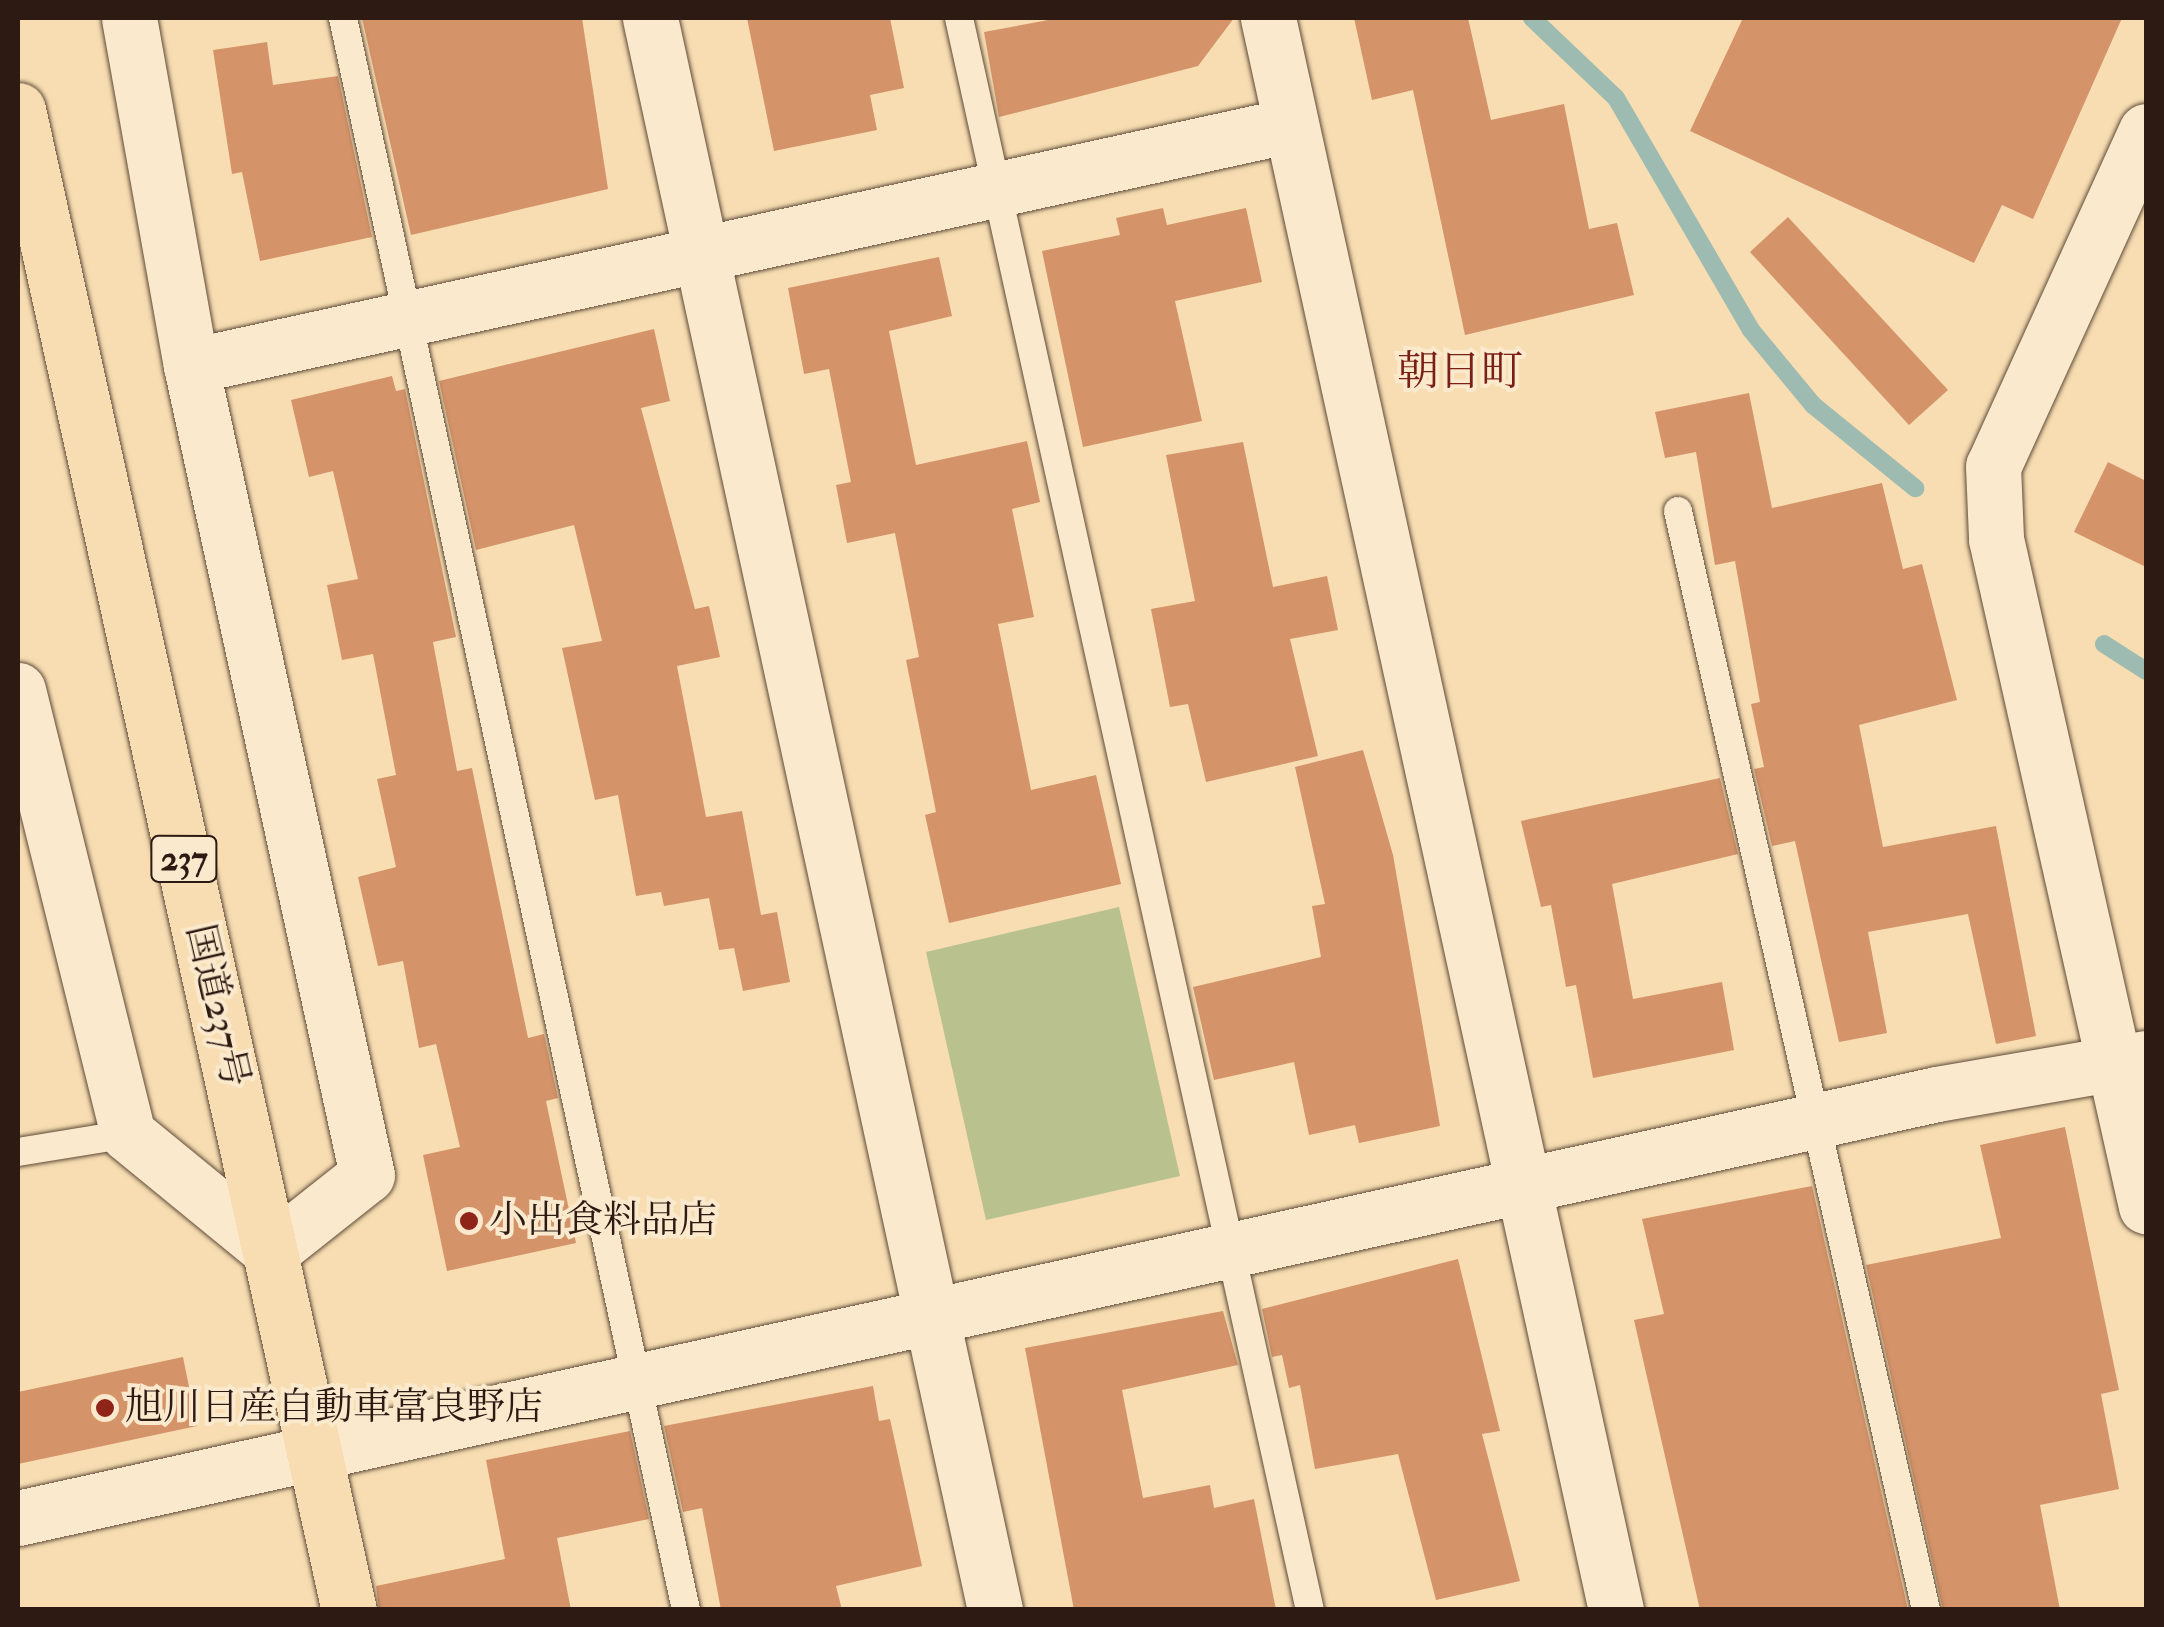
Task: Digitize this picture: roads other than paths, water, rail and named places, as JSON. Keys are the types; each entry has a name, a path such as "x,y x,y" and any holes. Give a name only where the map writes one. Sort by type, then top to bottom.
{"highway":[{"name":"国道237号","path":"18,110 318,1454 349,1610"}],"street":[{"path":"18,690 128,1134 271,1251 367,1175 191,366 129,18"},
{"path":"650,18 995,1610"},
{"path":"1268,18 1616,1610"},
{"path":"191,366 700,247 1291,125"},
{"path":"2146,132 1992,466 1996,538 2130,1059 2146,1206"},
{"path":"18,1518 1818,1121 2130,1059"}],"lane":[{"path":"342,18 686,1610"},
{"path":"960,18 1228,1253 1310,1610"},
{"path":"1678,511 1926,1610"},
{"path":"18,1152 128,1134"}],"waterway":[{"path":"1532,18 1616,98 1751,330 1813,405 1915,488"},
{"path":"2104,644 2146,671"}],"place":[{"name":"小出食料品店","path":"469,1221"},
{"name":"旭川日産自動車富良野店","path":"105,1408"}],"district":[{"name":"朝日町","path":"1460,372"}]}
